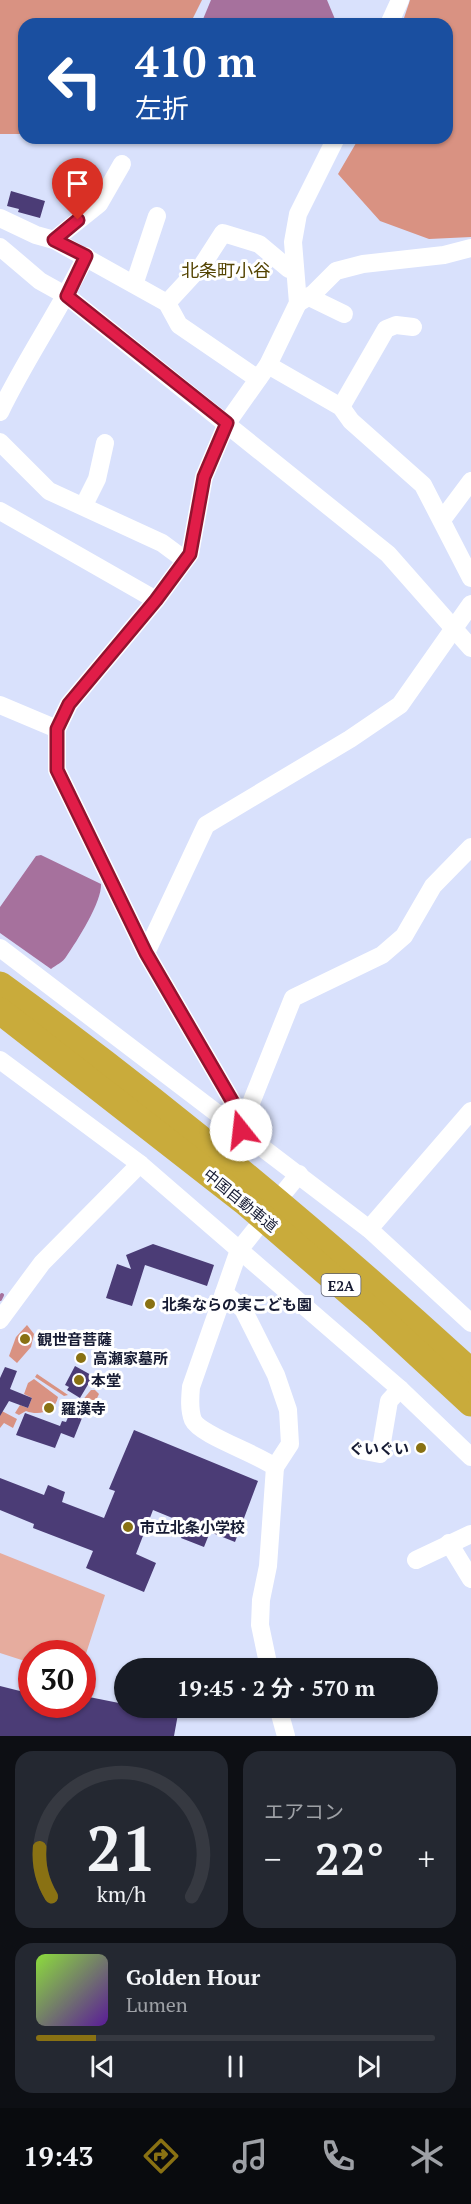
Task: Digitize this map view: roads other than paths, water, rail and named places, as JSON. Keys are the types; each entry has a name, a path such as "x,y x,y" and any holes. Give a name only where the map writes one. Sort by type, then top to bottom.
{"highway":[{"name":"中国自動車道","path":"0,985 50,1036 386,1295 471,1372"},
{"name":"中国自動車道","path":"0,1011 50,1036"},
{"name":"中国自動車道","path":"214,1164 471,1402"}],"street":[{"path":"392,18 400,0"},
{"path":"303,300 294,268 293,242 298,214 333,144"},
{"path":"54,240 99,204 122,164"},
{"path":"135,282 157,216"},
{"path":"0,218 36,235 54,240 135,282 167,303 179,325 263,372 341,407 351,421 423,485 471,578"},
{"path":"167,303 203,264 223,233 259,244 289,269 294,268"},
{"path":"0,247 40,281 67,296 388,554 471,648"},
{"path":"242,1124 146,953 57,770 57,729 69,704 156,600 190,554 204,477 227,423 263,372 303,300 336,271 363,264 444,255 471,248"},
{"path":"0,412 21,369 67,296 86,256"},
{"path":"303,300 344,314"},
{"path":"341,407 386,329 396,325 413,327"},
{"path":"0,442 49,491 84,505 162,543 185,560"},
{"path":"84,505 97,479 105,442"},
{"path":"442,520 471,481"},
{"path":"0,511 156,600"},
{"path":"146,953 206,825 350,739 400,705 471,604"},
{"path":"0,705 57,729"},
{"path":"242,1124 293,998 382,955 404,936 433,886 471,847"},
{"path":"0,948 242,1124 299,1174 369,1229 471,1323"},
{"path":"0,1060 69,1108 140,1164 400,1389 471,1457"},
{"path":"369,1229 471,1111"},
{"path":"0,1320 42,1263 140,1164"},
{"path":"286,1190 299,1174"},
{"path":"255,1230 239,1250 191,1387 190,1404 194,1421 202,1430 253,1452 275,1467"},
{"path":"0,1288 13,1302"},
{"path":"224,1293 243,1309 276,1375 288,1410 290,1444 275,1467 268,1566 261,1600 260,1625 267,1658"},
{"path":"359,1450 380,1454 389,1401 400,1389"},
{"path":"416,1560 471,1534"},
{"path":"449,1543 471,1579"},
{"path":"281,1718 286,1736"}],"waterway":[{"path":"0,1299 2,1295"}],"place":[{"name":"北条ならの実こども園","path":"150,1304"},
{"name":"観世音菩薩","path":"25,1339"},
{"name":"高瀬家墓所","path":"81,1358"},
{"name":"本堂","path":"79,1380"},
{"name":"羅漢寺","path":"49,1408"},
{"name":"ぐいぐい","path":"421,1448"},
{"name":"市立北条小学校","path":"128,1527"}],"district":[{"name":"北条町小谷","path":"226,270"}]}
